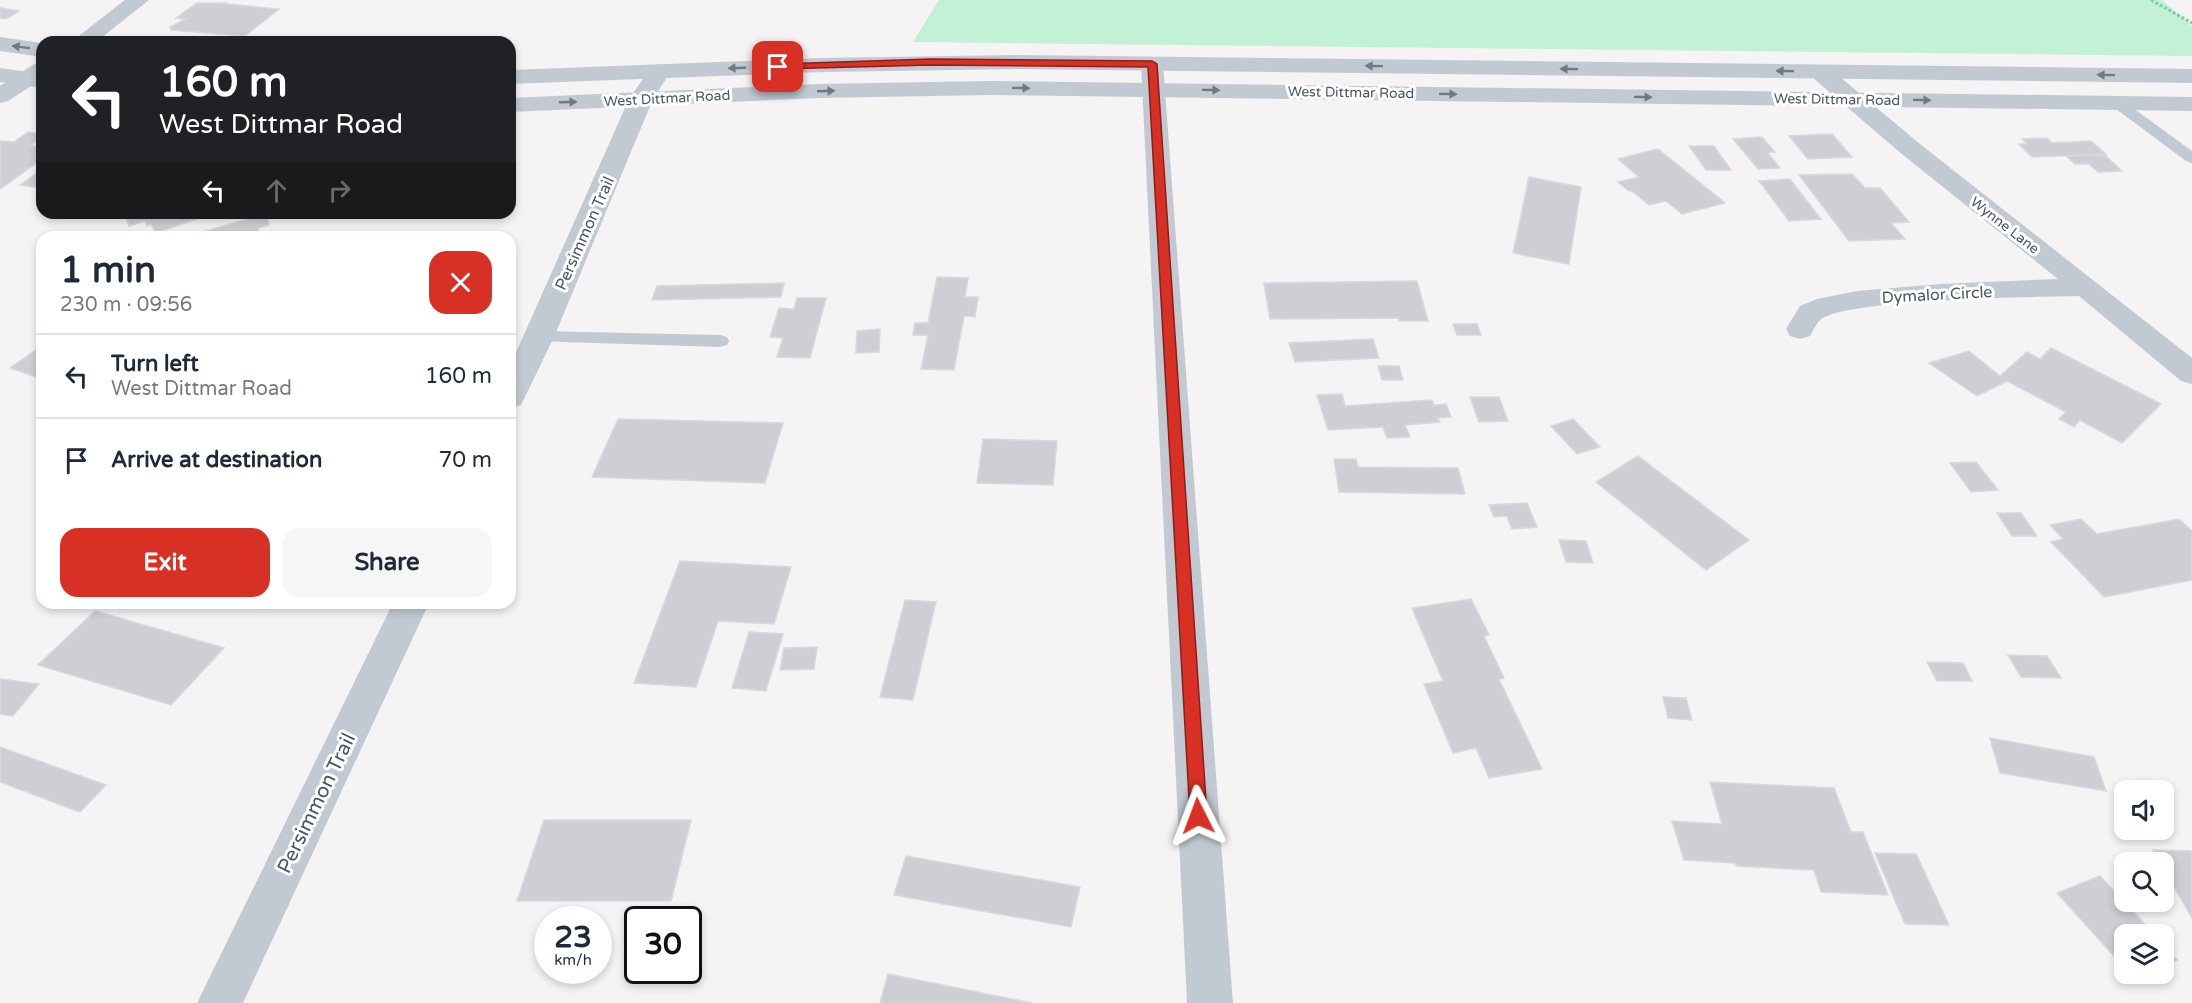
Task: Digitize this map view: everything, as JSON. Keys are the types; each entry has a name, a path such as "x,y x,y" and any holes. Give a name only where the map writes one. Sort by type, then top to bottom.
{"street":[{"path":"89,36 139,0"},
{"path":"0,44 36,49"},
{"name":"West Dittmar Road","path":"516,77 921,62 1153,77 1851,99 2192,104"},
{"name":"Persimmon Trail","path":"516,385 539,337 641,99 660,71"},
{"name":"West Dittmar Road","path":"516,105 1153,77 1820,72 2192,76"},
{"name":"Wynne Lane","path":"1820,72 1976,202 2192,374"},
{"path":"0,75 36,76"},
{"path":"0,96 36,77"},
{"path":"1153,77 1210,1003"},
{"name":"Dymalor Circle","path":"1800,329 1811,312 1838,302 1880,296 2085,287"},
{"name":"Persimmon Trail","path":"220,1003 408,609"}],"lane":[{"path":"2117,103 2192,158"},
{"path":"539,337 720,341"}],"path":[{"path":"2151,0 2192,23"}],"green space":[{"path":"939,0 2162,0 2192,26 2192,56 913,42"}],"building":[{"path":"197,3 228,3 226,4 279,9 245,36 171,30 170,27 185,19 176,18"},
{"path":"0,8 19,11 6,19 0,18"},
{"path":"28,132 36,133 36,142 30,146 36,146 36,163 0,189 0,141 14,142"},
{"path":"1832,134 1852,157 1808,159 1789,136"},
{"path":"1762,137 1775,152 1767,152 1780,168 1758,169 1733,139"},
{"path":"2047,138 2052,143 2091,141 2106,154 2032,157 2019,144 2027,144 2022,139"},
{"path":"1689,146 1714,146 1731,170 1706,170"},
{"path":"1658,149 1725,203 1682,214 1666,201 1649,205 1618,182 1639,177 1618,159"},
{"path":"2105,155 2122,171 2098,172 2089,164 2075,164 2066,156"},
{"path":"36,173 36,187 20,185"},
{"path":"1852,174 1865,188 1880,188 1909,222 1891,223 1905,239 1849,241 1799,175"},
{"path":"1529,177 1581,187 1569,264 1513,253"},
{"path":"1790,179 1821,219 1789,221 1759,181"},
{"path":"127,219 196,219 162,231 155,231 151,224 147,226 145,221 129,226"},
{"path":"249,219 268,219 269,225 258,228 258,231 205,231"},
{"path":"937,277 968,278 965,297 978,297 975,317 964,316 954,370 921,369 928,335 913,335 915,323 928,323"},
{"path":"1417,281 1428,321 1399,321 1399,318 1270,319 1264,283"},
{"path":"784,283 781,297 652,300 657,286"},
{"path":"797,298 826,298 810,358 777,357 783,338 770,337 779,308 794,309"},
{"path":"1453,324 1477,324 1481,335 1457,335"},
{"path":"880,329 879,352 856,353 857,331"},
{"path":"1373,339 1379,358 1295,362 1289,343"},
{"path":"2051,348 2161,404 2122,443 2080,420 2074,427 2059,419 2066,412 2007,381 1977,396 1929,363 1969,351 2000,376 2027,352 2040,359"},
{"path":"36,350 36,377 10,368"},
{"path":"1378,366 1399,366 1403,380 1382,380"},
{"path":"1342,394 1345,406 1432,400 1434,405 1446,404 1451,417 1437,418 1440,422 1405,425 1410,437 1387,438 1383,427 1328,430 1317,395"},
{"path":"1470,397 1499,397 1508,421 1479,422"},
{"path":"618,419 783,423 765,483 592,477"},
{"path":"1573,419 1600,447 1577,454 1551,426"},
{"path":"983,439 1057,441 1053,485 977,483"},
{"path":"1638,456 1749,540 1706,570 1596,482"},
{"path":"1334,459 1356,459 1358,467 1458,468 1465,494 1339,492"},
{"path":"1976,462 1998,490 1971,492 1950,463"},
{"path":"1527,503 1537,527 1512,529 1507,516 1494,517 1489,505"},
{"path":"1997,513 2021,513 2037,536 2012,536"},
{"path":"2081,519 2097,534 2179,519 2192,531 2192,580 2104,597 2051,542 2063,539 2050,525"},
{"path":"1559,540 1586,541 1593,563 1566,562"},
{"path":"680,561 791,567 774,624 718,621 696,687 634,683"},
{"path":"1471,599 1489,635 1484,636 1504,678 1499,679 1542,769 1489,778 1476,748 1453,753 1424,684 1443,681 1412,608"},
{"path":"905,600 936,602 913,700 880,697"},
{"path":"95,611 224,648 171,705 38,665"},
{"path":"749,632 783,634 766,691 732,688"},
{"path":"817,647 814,669 780,670 784,648"},
{"path":"2008,655 2047,656 2061,678 2021,677"},
{"path":"1927,662 1963,663 1972,681 1937,681"},
{"path":"0,679 39,684 13,716 0,714"},
{"path":"1663,697 1686,698 1692,720 1668,718"},
{"path":"1990,738 2094,757 2106,791 2000,773"},
{"path":"0,747 106,785 80,812 0,782"},
{"path":"1710,782 1834,788 1851,832 1863,832 1888,895 1821,892 1814,870 1737,866 1735,863 1684,860 1672,821 1722,824"},
{"path":"544,820 691,820 671,901 517,901"},
{"path":"2153,850 2192,851 2192,918 2174,887 2174,852 2154,852"},
{"path":"1875,853 1916,854 1949,925 1905,924"},
{"path":"906,856 1080,887 1071,927 894,895"},
{"path":"2100,876 2114,891 2114,912 2134,912 2145,924 2114,924 2114,956 2057,893"},
{"path":"888,974 1032,1003 880,1003"}],"route":[{"path":"778,67 931,62 1152,64 1198,816"}]}
